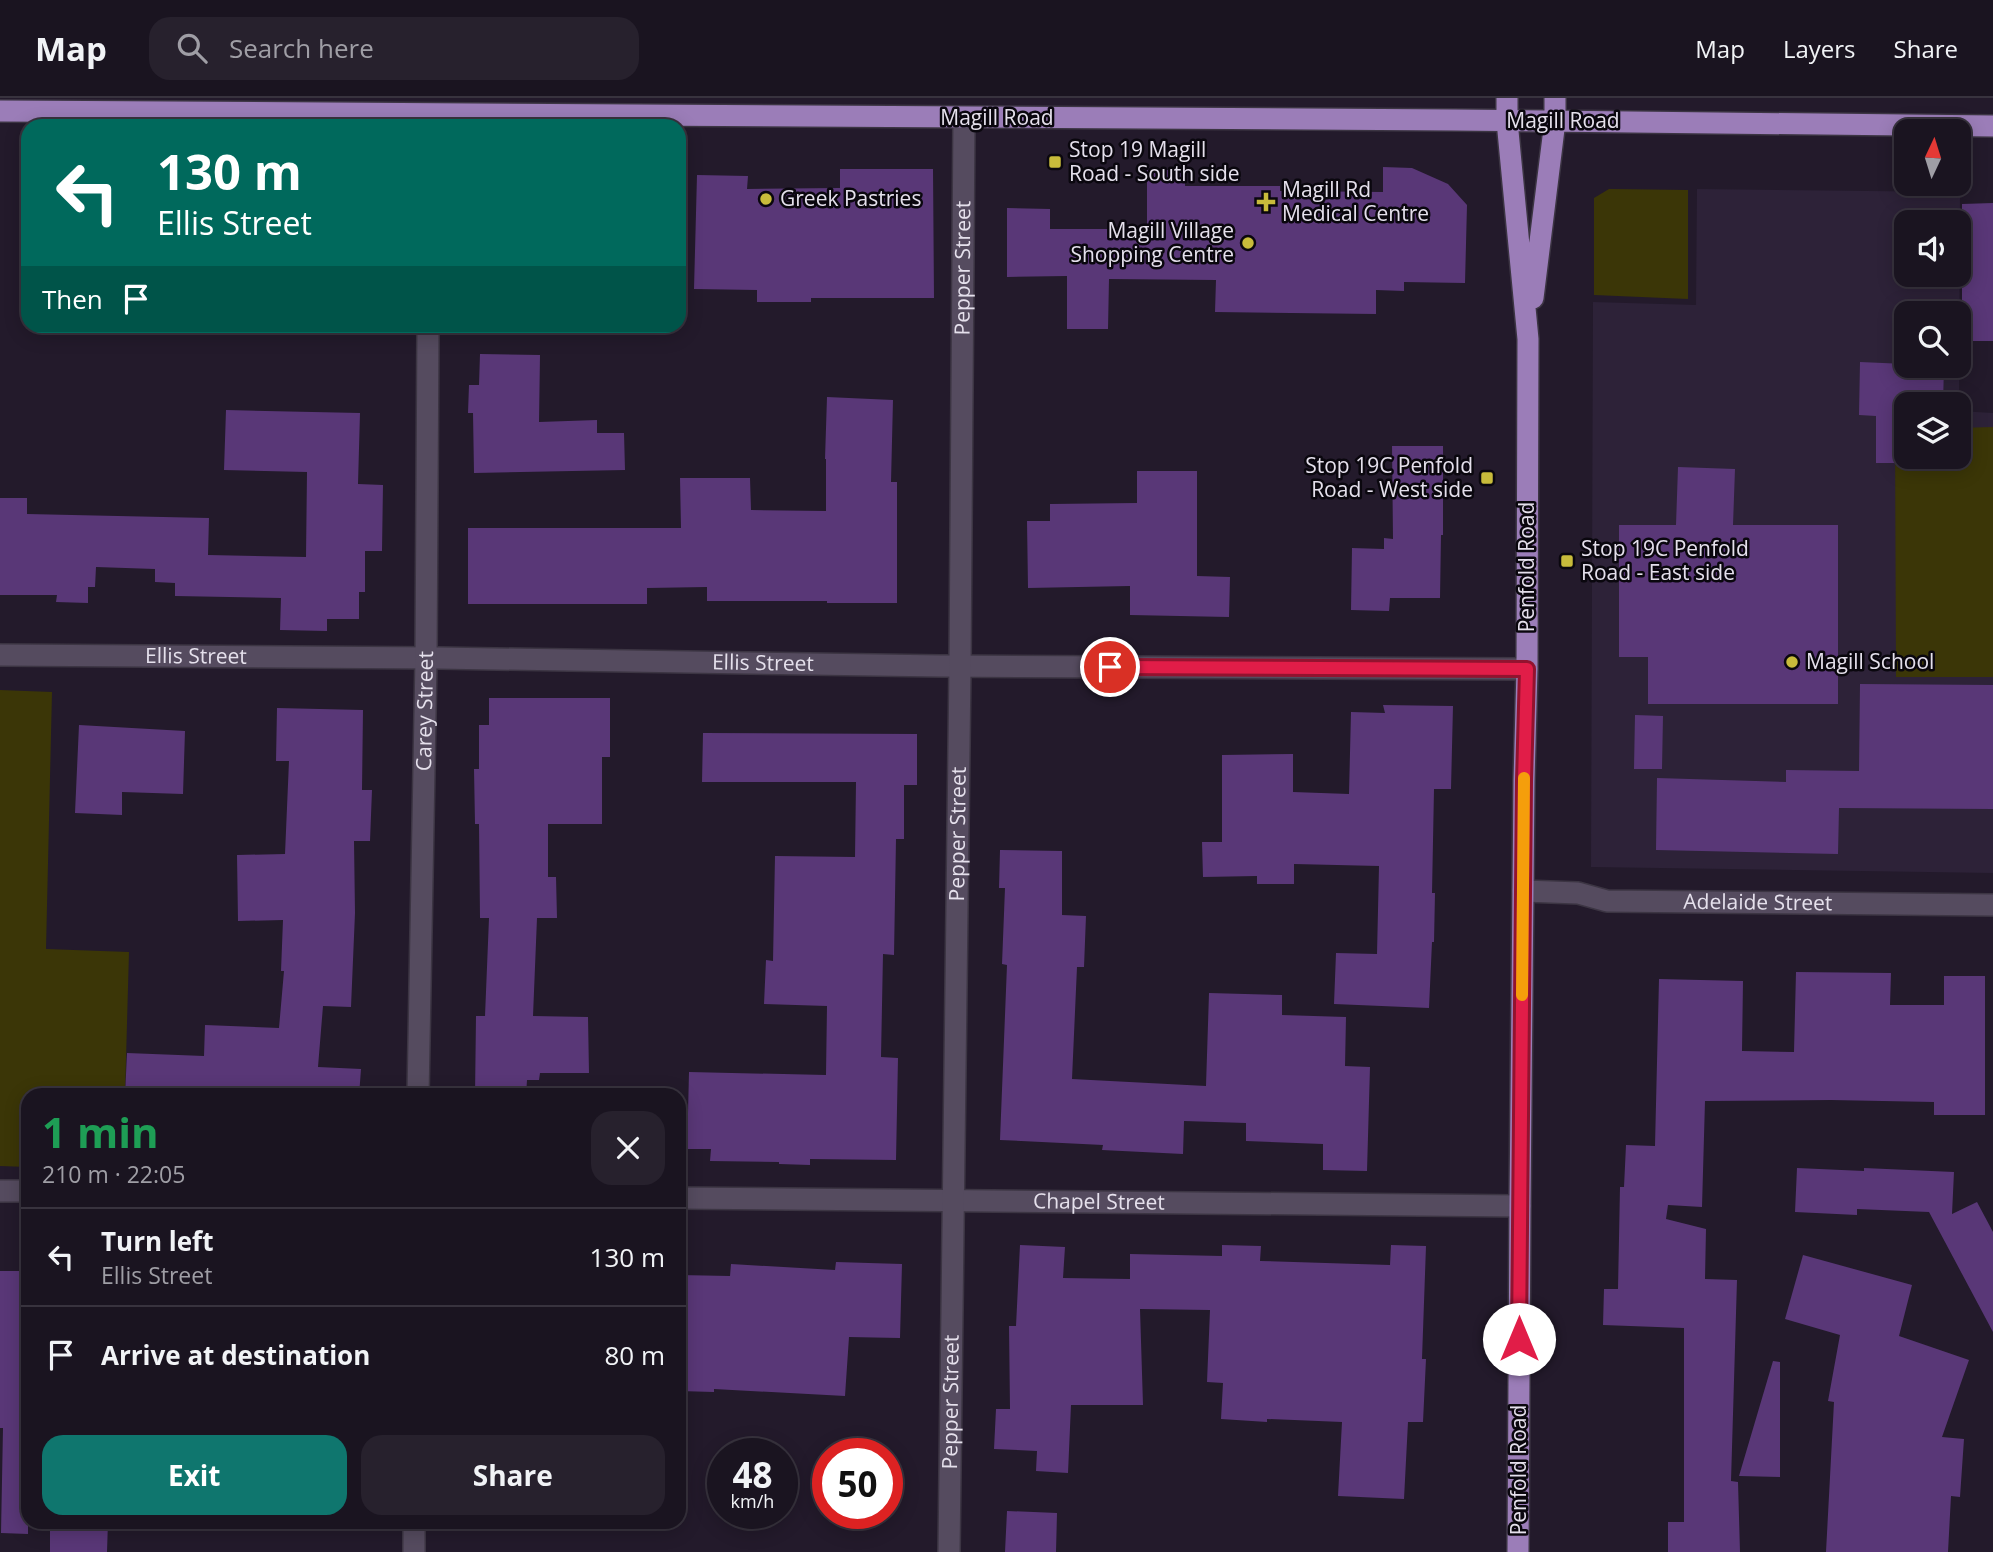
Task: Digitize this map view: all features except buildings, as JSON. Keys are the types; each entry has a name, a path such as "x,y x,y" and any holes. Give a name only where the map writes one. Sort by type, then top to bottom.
{"main road":[{"name":"Penfold Road","path":"1507,98 1528,338 1518,1552"},
{"name":"Penfold Road","path":"1528,338 1555,121 1555,98"},
{"name":"Magill Road","path":"0,111 381,119"},
{"name":"Magill Road","path":"686,119 1555,121 1993,126"}],"street":[{"name":"Pepper Street","path":"950,1552 964,118"},
{"name":"Carey Street","path":"418,1088 426,659 428,333"},
{"name":"Ellis Street","path":"0,655 960,666 1527,669"},
{"name":"Adelaide Street","path":"1523,891 1578,893 1607,901 1993,905"},
{"path":"0,1191 21,1191"},
{"name":"Chapel Street","path":"686,1198 1520,1206"},
{"path":"414,1529 414,1552"}],"shaded area":[{"path":"1609,189 1688,190 1688,299 1594,295 1594,198"},
{"name":"Magill School","path":"1697,189 1894,191 1894,196 1960,196 1960,210 1894,210 1894,287 1960,287 1960,301 1894,301 1894,378 1959,378 1959,392 1894,392 1894,469 1971,469 1971,412 1993,413 1993,873 1591,867 1593,302 1696,305"},
{"path":"1993,427 1993,677 1896,677 1895,469 1971,469 1971,428"},
{"path":"0,690 52,692 46,949 129,952 125,1088 21,1088 21,1167 0,1166"}],"slow traffic":[{"path":"1522,995 1524,778"}],"place":[{"name":"Stop 19 Magill Road - South side","path":"1055,162"},
{"name":"Greek Pastries","path":"766,199"},
{"name":"Magill Rd Medical Centre","path":"1266,202"},
{"name":"Magill Village Shopping Centre","path":"1248,243"},
{"name":"Stop 19C Penfold Road - West side","path":"1487,478"},
{"name":"Stop 19C Penfold Road - East side","path":"1567,561"},
{"name":"Magill School","path":"1792,662"}],"route":[{"path":"1110,667 1527,669 1519,1339"}]}
